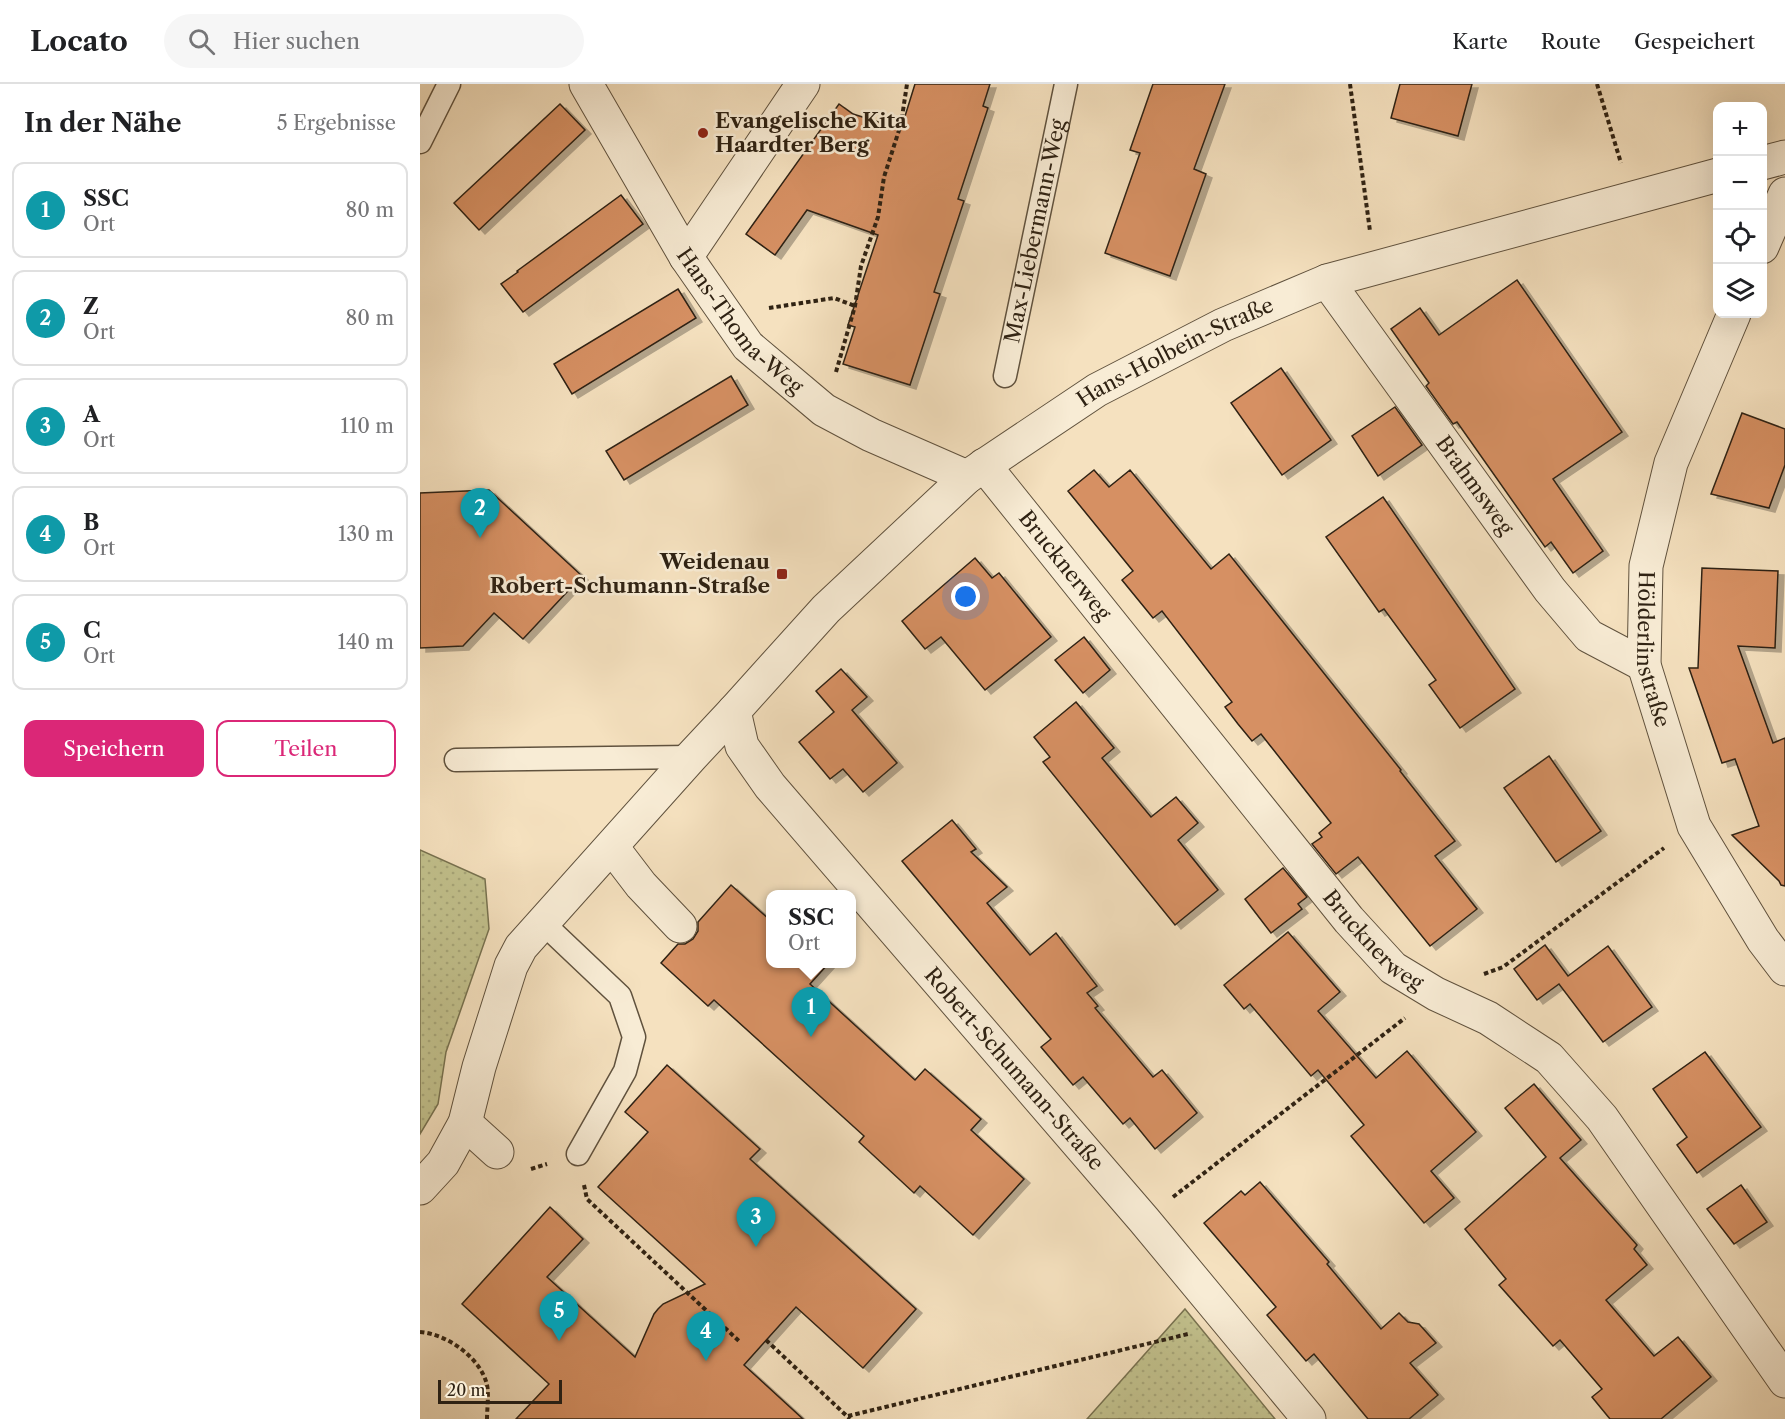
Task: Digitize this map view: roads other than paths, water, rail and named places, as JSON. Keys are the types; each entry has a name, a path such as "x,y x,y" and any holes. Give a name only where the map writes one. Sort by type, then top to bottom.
{"street":[{"name":"Hans-Thoma-Weg","path":"586,84 686,257 748,346 824,410 871,435 975,471"},
{"path":"686,257 803,84"},
{"path":"1767,162 1785,158"},
{"name":"Hans-Holbein-Straße","path":"420,1188 443,1163 465,1122 479,1066 511,966 521,947 690,757 826,609 975,471 1097,390 1223,325 1327,281 1713,176"},
{"path":"1767,235 1785,194"},
{"name":"Brahmsweg","path":"1327,281 1550,590 1589,636 1644,665"},
{"name":"Hölderlinstraße","path":"1732,318 1671,463 1646,566 1644,665 1694,826 1763,939 1785,969"},
{"name":"Brucknerweg","path":"975,471 1342,911 1393,968 1436,994 1488,1018 1549,1058 1602,1118 1785,1381"},
{"name":"Robert-Schumann-Straße","path":"734,711 742,746 770,786 1144,1220 1310,1419"},
{"path":"612,847 641,885 680,926"},
{"path":"465,1122 497,1152"}],"lane":[{"path":"420,142 449,84"},
{"name":"Max-Liebermann-Weg","path":"1005,376 1066,84"},
{"path":"456,760 690,757"},
{"path":"543,923 620,996 634,1037 625,1071 578,1154"}],"place":[{"name":"Evangelische Kita Haardter Berg","path":"703,133"},
{"name":"Z","path":"480,538"},
{"name":"Weidenau Robert-Schumann-Straße","path":"782,574"},
{"name":"SSC","path":"811,1037"},
{"name":"A","path":"756,1247"},
{"name":"C","path":"559,1341"},
{"name":"B","path":"706,1361"}]}
